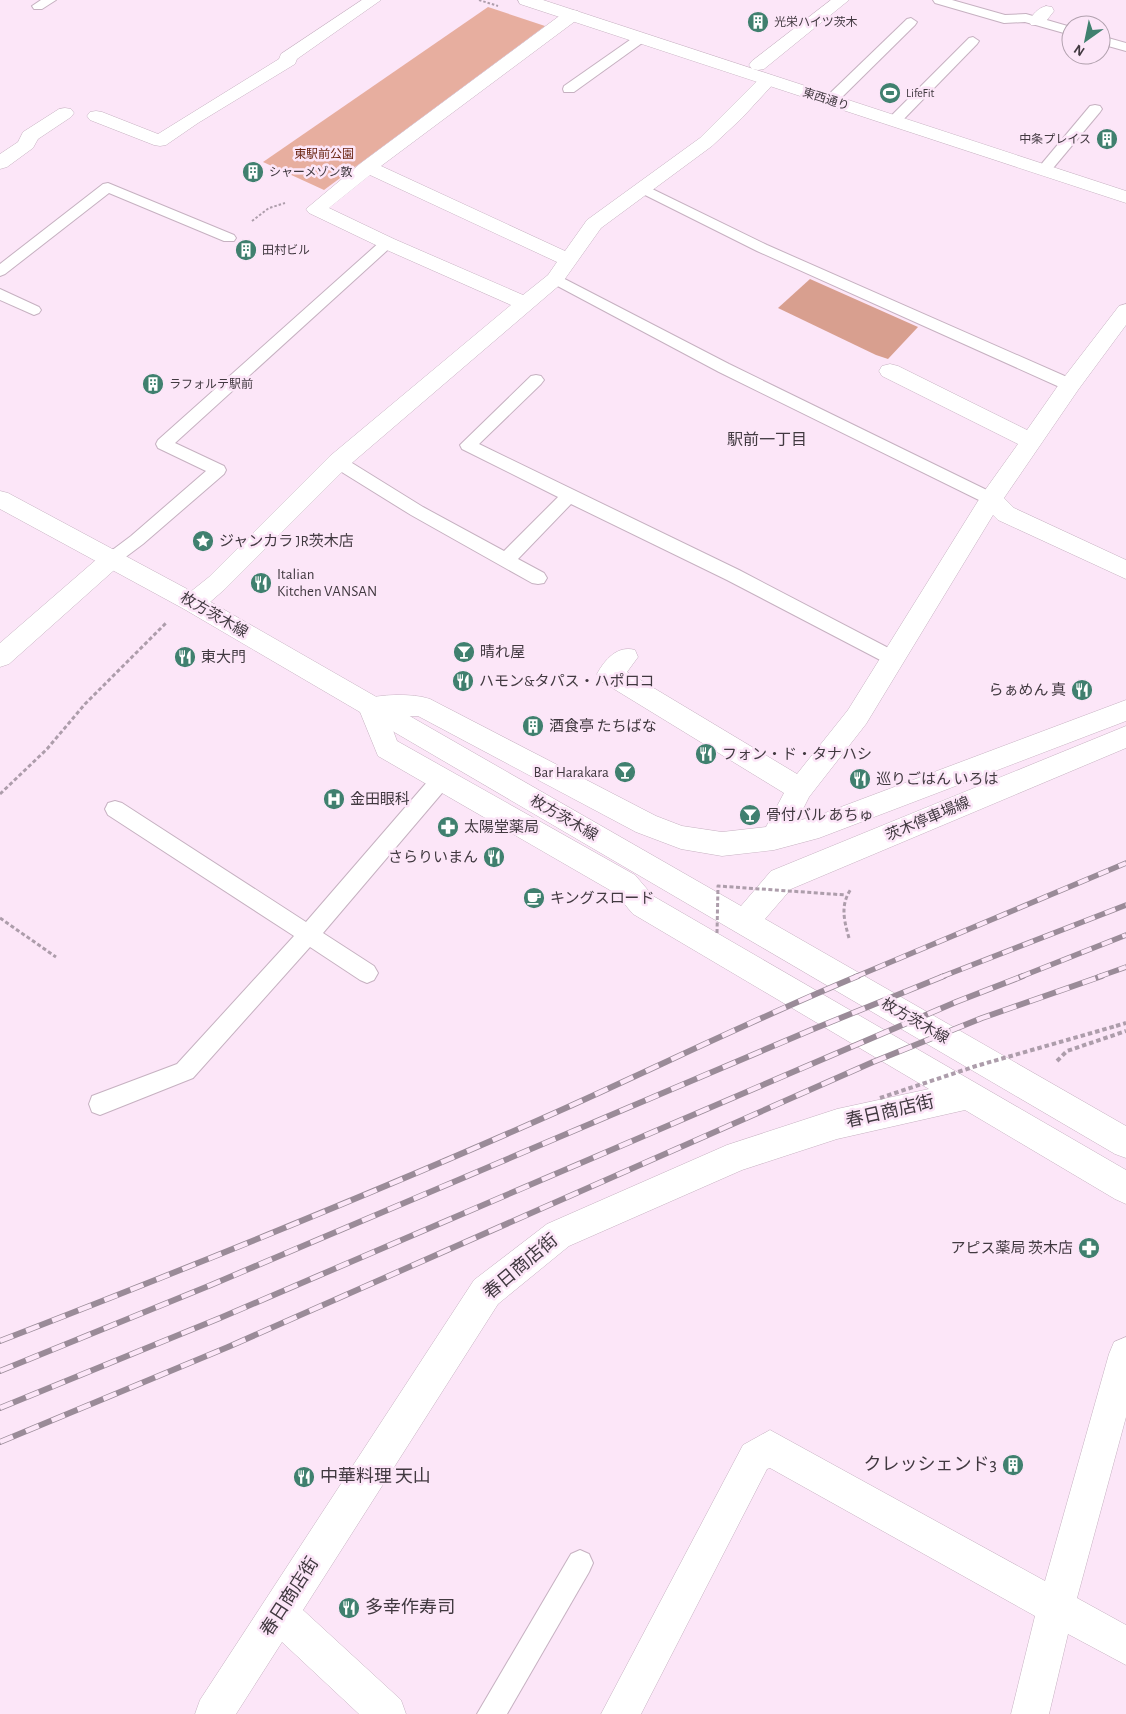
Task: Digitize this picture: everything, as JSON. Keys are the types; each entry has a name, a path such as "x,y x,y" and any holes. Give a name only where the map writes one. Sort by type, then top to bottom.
{"street":[{"path":"96,116 160,142 192,118 289,60 286,58 373,0"},
{"name":"東西通り","path":"526,0 641,38 763,73 830,101 1126,197"},
{"path":"194,603 217,583 338,462 555,279 567,259 594,224 706,142 736,114 763,73 841,0"},
{"path":"526,304 387,243 316,208 572,15"},
{"path":"0,163 27,144 29,136 65,113"},
{"path":"368,167 567,259"},
{"path":"774,838 800,789 857,717 991,499 1070,386 1126,311"},
{"path":"890,371 1031,441"},
{"name":"枚方茨木線","path":"0,499 194,603 371,708 1126,1143"},
{"path":"991,499 1006,514 1126,570"},
{"path":"0,657 113,558"},
{"path":"626,657 610,674 800,789"},
{"path":"1126,710 819,827 774,838 722,844 681,837 646,824 421,706 371,708 387,748 625,884 642,906 968,1094 1126,1188"},
{"name":"茨木停車場線","path":"745,922 781,880 1126,737"},
{"name":"春日商店街","path":"214,1714 486,1292 558,1235 738,1156 837,1124 968,1094"},
{"path":"1030,1714 1056,1608 1126,1354"},
{"path":"620,1714 755,1457 770,1448 1126,1646"},
{"path":"280,1613 387,1714"}],"lane":[{"path":"38,6 50,0"},
{"path":"939,0 1004,19 1042,16 1061,26"},
{"path":"830,101 911,22"},
{"path":"569,89 641,38"},
{"path":"894,121 973,41"},
{"path":"1111,43 1126,47"},
{"path":"1044,170 1096,109"},
{"path":"0,271 108,186 229,238"},
{"path":"644,189 762,248 1070,386"},
{"path":"113,558 137,540 218,470 164,444 387,243"},
{"path":"555,279 724,368 991,499"},
{"path":"0,294 34,310"},
{"path":"536,380 468,445 733,575 892,658"},
{"path":"338,462 417,511 538,578"},
{"path":"505,561 569,496"},
{"path":"100,1104 185,1071 309,934 441,780"},
{"path":"115,809 367,973"},
{"path":"491,1714 580,1563"}],"path":[{"path":"229,238 270,208 297,200 316,208"},
{"path":"0,794 47,749 85,704 168,621"},
{"path":"716,933 718,886 846,895 842,916 849,938"},
{"path":"0,918 56,957"},
{"path":"880,1098 976,1066 1126,1023"},
{"path":"1056,1063 1067,1051 1126,1031"}],"green space":[{"name":"東駅前公園","path":"488,7 545,26 324,190 263,162"}],"shaded area":[{"path":"810,279 918,327 888,359 778,308"}],"railway":[{"path":"855,977 1126,863"},
{"path":"941,977 1126,905"},
{"path":"1020,977 1126,935"},
{"path":"1098,977 1126,967"},
{"path":"0,1341 351,1201 559,1111 745,1025 858,976"},
{"path":"0,1371 211,1285 811,1030 944,976"},
{"path":"0,1408 220,1318 956,1002 1023,976"},
{"path":"0,1442 228,1347 873,1062 982,1018 1102,976"}],"place":[{"name":"光栄ハイツ茨木","path":"758,22"},
{"name":"LifeFit","path":"890,93"},
{"name":"中条プレイス","path":"1107,139"},
{"name":"シャーメゾン敦","path":"253,172"},
{"name":"田村ビル","path":"246,250"},
{"name":"ラフォルテ駅前","path":"153,384"},
{"name":"ジャンカラ JR茨木店","path":"203,541"},
{"name":"Italian Kitchen VANSAN","path":"261,583"},
{"name":"晴れ屋","path":"464,652"},
{"name":"東大門","path":"185,657"},
{"name":"ハモン&タパス・ハポロコ","path":"463,681"},
{"name":"らぁめん 真","path":"1082,690"},
{"name":"酒食亭 たちばな","path":"533,726"},
{"name":"フォン・ド・タナハシ","path":"706,754"},
{"name":"Bar Harakara","path":"625,772"},
{"name":"巡りごはん いろは","path":"860,779"},
{"name":"金田眼科","path":"334,799"},
{"name":"骨付バル あちゅ","path":"750,815"},
{"name":"太陽堂薬局","path":"448,827"},
{"name":"さらりいまん","path":"494,857"},
{"name":"キングスロード","path":"534,898"},
{"name":"アピス薬局 茨木店","path":"1089,1248"},
{"name":"クレッシェンド3","path":"1013,1465"},
{"name":"中華料理 天山","path":"304,1477"},
{"name":"多幸作寿司","path":"349,1608"}],"district":[{"name":"駅前一丁目","path":"767,440"}]}
